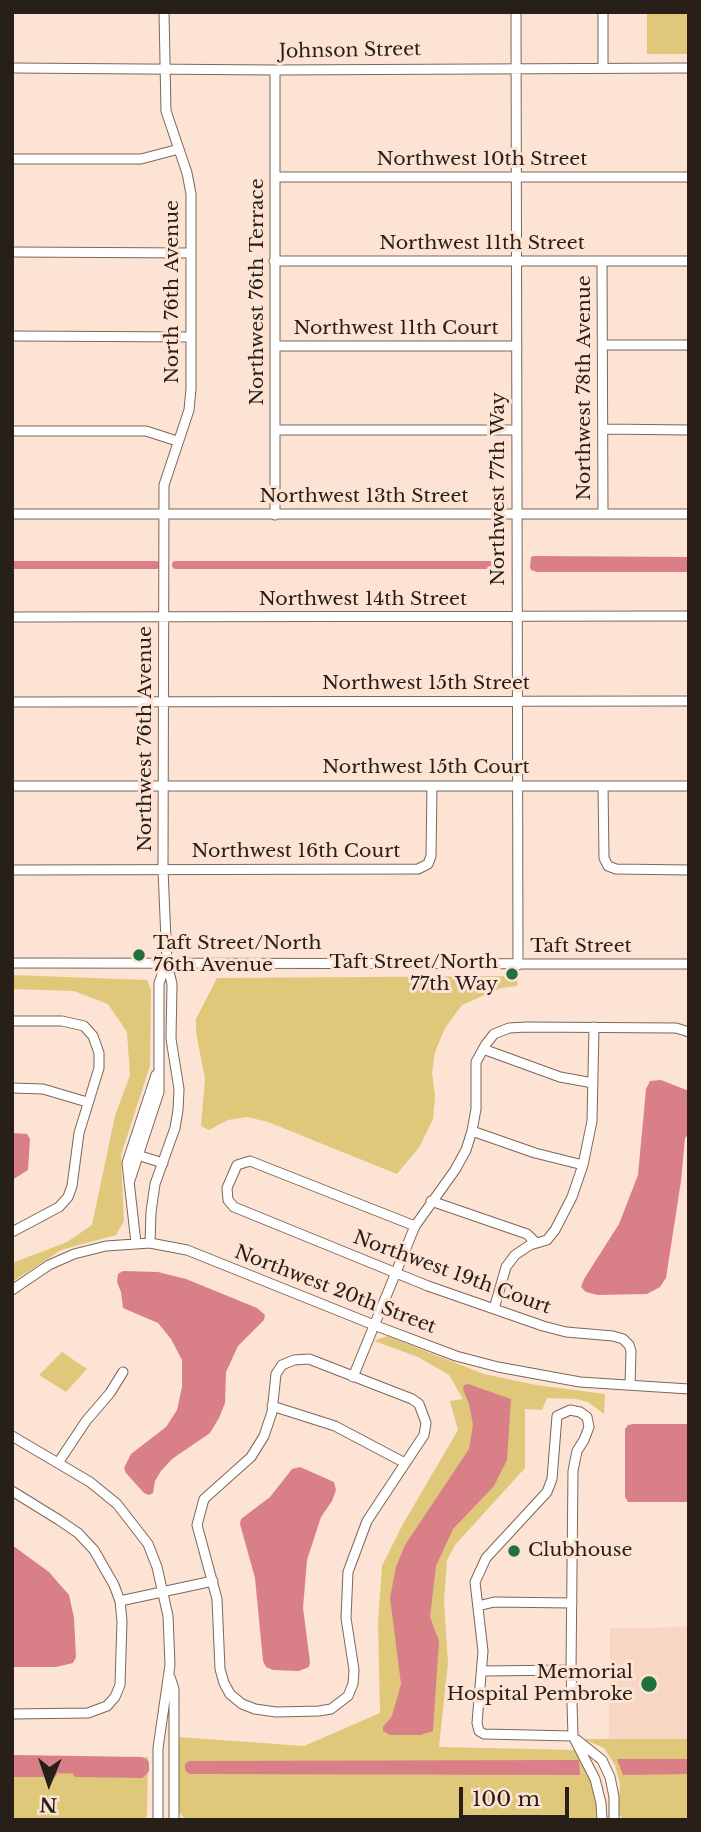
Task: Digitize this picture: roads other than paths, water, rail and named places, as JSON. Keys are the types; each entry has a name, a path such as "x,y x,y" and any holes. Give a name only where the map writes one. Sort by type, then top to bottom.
{"street":[{"path":"164,12 164,69"},
{"name":"Northwest 77th Way","path":"516,12 518,965"},
{"path":"603,12 603,68"},
{"name":"Johnson Street","path":"12,68 689,68"},
{"name":"North 76th Avenue","path":"164,69 166,111 187,173 191,194 189,410 164,485 164,515"},
{"name":"Northwest 76th Terrace","path":"275,70 275,514"},
{"path":"12,159 141,159 179,149"},
{"name":"Northwest 10th Street","path":"275,177 689,177"},
{"path":"12,252 191,253"},
{"name":"Northwest 11th Street","path":"274,261 689,261"},
{"name":"Northwest 78th Avenue","path":"602,261 603,514"},
{"path":"12,337 191,337"},
{"path":"603,345 689,345"},
{"name":"Northwest 11th Court","path":"275,346 517,346"},
{"path":"604,429 689,430"},
{"path":"276,430 517,430"},
{"path":"12,431 146,431 177,441"},
{"name":"Northwest 13th Street","path":"12,514 689,514"},
{"name":"Northwest 76th Avenue","path":"150,1243 155,1184 175,1128 179,1089 171,1039 172,984 167,963 163,870 164,515"},
{"name":"Northwest 14th Street","path":"12,617 689,616"},
{"name":"Northwest 15th Street","path":"12,702 689,701"},
{"name":"Northwest 15th Court","path":"12,786 689,786"},
{"name":"Northwest 16th Court","path":"12,870 418,869 428,864 431,856 432,786"},
{"path":"603,786 604,858 608,866 616,869 689,870"},
{"name":"Taft Street","path":"12,963 689,964"},
{"name":"Northwest 76th Avenue","path":"136,1243 129,1183 135,1154 159,1093 159,983 167,963"},
{"path":"12,1021 73,1023 84,1026 93,1036 99,1054 99,1068 79,1133 68,1197 59,1207 12,1232"},
{"path":"354,1377 415,1226 455,1170 472,1131 476,1109 476,1062 494,1034 509,1028 594,1027 676,1028 689,1032"},
{"path":"495,1309 506,1266 515,1255 547,1240 572,1197 583,1165 592,1121 594,1027"},
{"path":"483,1049 560,1077 593,1083"},
{"path":"12,1088 43,1090 87,1102"},
{"path":"472,1131 535,1153 583,1165"},
{"path":"135,1154 163,1163"},
{"name":"Northwest 19th Court","path":"415,1226 250,1161 237,1165 227,1188 230,1204 396,1273 566,1332 623,1339 631,1351 630,1385"},
{"path":"431,1201 527,1234 536,1243"},
{"name":"Northwest 20th Street","path":"12,1290 49,1265 74,1254 106,1246 150,1243 187,1250 456,1356 498,1367 580,1382 689,1389"},
{"path":"309,1359 354,1377 412,1399 419,1404 426,1423 424,1435 367,1521 348,1572 345,1618 354,1671 353,1684 348,1696 331,1709 319,1712 276,1712 255,1709 242,1704 230,1694 220,1669 217,1599 199,1539 199,1513 204,1499 251,1457 264,1436 272,1406 276,1374 282,1365 294,1360 309,1359"},
{"path":"58,1464 123,1372"},
{"name":"Northwest 20th Street","path":"656,1387 689,1383"},
{"path":"272,1406 335,1426 405,1463"},
{"path":"602,1820 595,1779 573,1736 573,1471 577,1451 589,1427 587,1417 570,1410 557,1416 552,1479 547,1492 486,1558 475,1582 483,1671 477,1723 479,1731 484,1734 573,1736 602,1760 610,1777 614,1797 614,1820"},
{"path":"12,1436 99,1489 117,1504 148,1544 164,1592 169,1627 170,1675 158,1748 158,1820"},
{"path":"12,1491 78,1533 94,1550 114,1585 120,1601 122,1621 120,1685 115,1698 107,1706 88,1713 12,1714"},
{"path":"120,1601 213,1581"},
{"path":"478,1606 494,1602 572,1603"},
{"path":"483,1671 571,1670"},
{"path":"170,1675 174,1689 174,1820"},
{"path":"158,1776 174,1776"}],"waterway":[{"path":"12,565 156,565"},
{"path":"176,565 494,565"},
{"path":"12,1759 145,1763 145,1770 141,1774 77,1773"},
{"path":"12,1773 53,1773"}],"place":[{"name":"Taft Street/North 76th Avenue","path":"139,955"},
{"name":"Taft Street/North 77th Way","path":"512,974"},
{"name":"Clubhouse","path":"514,1551"},
{"name":"Memorial Hospital Pembroke","path":"649,1684"}]}
